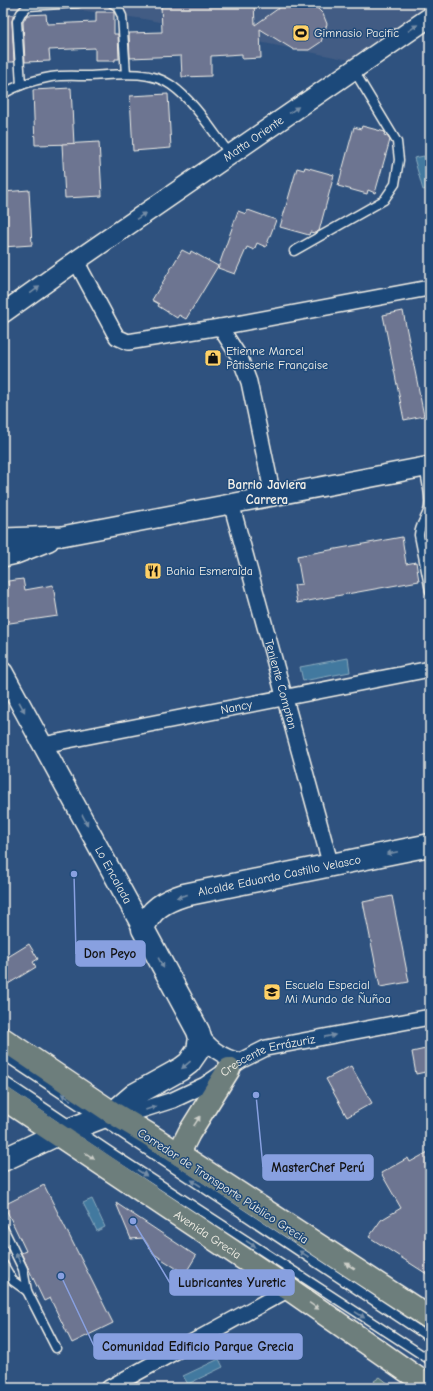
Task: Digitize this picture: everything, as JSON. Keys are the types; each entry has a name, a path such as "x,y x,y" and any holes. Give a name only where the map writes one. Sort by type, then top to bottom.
{"main road":[{"name":"Alcalde Eduardo Castillo Velasco","path":"143,929 146,921 155,909 173,898 430,845"},
{"name":"Lo Encalada","path":"143,929 198,1031"},
{"name":"Crescente Errázuriz","path":"3,1160 66,1131 106,1116 134,1095 181,1069 189,1063 198,1050 200,1038 198,1031"},
{"path":"3,1039 106,1116 180,1155 430,1318"},
{"path":"180,1155 183,1144 189,1133 234,1065"},
{"name":"Avenida Grecia","path":"3,1098 66,1131 430,1387"}],"street":[{"name":"Matta Oriente","path":"3,313 230,154 430,17"},
{"path":"76,261 117,337 122,341 128,342 220,327 429,288"},
{"path":"220,327 240,358 249,382 273,496"},
{"path":"3,538 62,536 427,466"},
{"name":"Teniente Compton","path":"231,503 331,866"},
{"path":"3,557 16,554 62,536"},
{"name":"Nancy","path":"43,745 430,669"},
{"name":"Lo Encalada","path":"3,672 143,929"},
{"name":"Crescente Errázuriz","path":"106,1116 132,1113 173,1100 205,1085 234,1065 266,1048 430,1017"},
{"name":"Lo Encalada","path":"198,1031 203,1039 234,1065"},
{"path":"109,1388 289,1289"}],"lane":[{"path":"21,85 17,21 21,13 28,6 78,3"},
{"path":"112,3 117,6 122,16 126,74"},
{"path":"294,251 384,200 395,184 399,160 397,142 353,69"},
{"path":"3,94 24,83 53,77 126,74 152,76 171,85 183,95 199,113 230,154"},
{"path":"427,466 430,506"},
{"path":"430,503 419,535 430,591"},
{"name":"Corredor de Transporte Público Grecia","path":"3,1055 106,1116 430,1338"},
{"path":"3,1080 66,1131 430,1360"},
{"path":"3,1228 24,1269 27,1291 56,1348"},
{"path":"3,1264 13,1281 27,1291"}],"shaded area":[{"path":"30,3 430,3 430,29 375,65 144,19"},
{"path":"424,156 430,177 430,188 423,190 414,158"},
{"path":"348,658 350,672 303,681 300,667"},
{"path":"92,1199 105,1227 97,1231 83,1203"},
{"path":"219,1359 223,1367 188,1384 183,1376"}],"green space":[{"path":"380,1377 394,1388 378,1388 374,1381"}],"building":[{"path":"161,3 254,3 255,25 286,3 312,3 323,14 327,24 321,42 309,50 294,50 260,29 261,58 242,59 242,54 211,56 211,76 182,77 181,56 130,58 129,33 162,32"},
{"path":"96,12 114,12 114,34 118,34 119,59 115,59 115,61 95,61 95,48 49,50 50,61 25,62 23,22 27,15 46,14 47,24 96,22"},
{"path":"3,15 14,15 12,21 14,62 3,62"},
{"path":"71,88 74,144 35,145 33,90"},
{"path":"168,94 171,148 133,151 130,96"},
{"path":"362,126 385,132 384,135 390,140 375,193 368,190 367,194 338,186 354,127 361,129"},
{"path":"99,142 102,196 65,198 62,144"},
{"path":"305,167 334,175 319,231 315,233 310,232 309,235 280,227 297,168 304,170"},
{"path":"29,190 32,245 3,247 3,192"},
{"path":"248,210 276,220 266,247 257,243 254,250 247,247 235,274 218,268 238,211 246,214"},
{"path":"182,250 190,254 191,251 218,266 186,319 179,315 177,318 158,306 159,304 152,300"},
{"path":"403,311 424,416 404,420 383,315"},
{"path":"402,537 406,564 416,562 419,581 297,603 294,585 302,584 297,556"},
{"path":"23,579 25,590 53,585 58,616 3,624 3,589 9,588 8,581"},
{"path":"392,896 409,982 380,987 363,902"},
{"path":"29,944 38,959 33,962 36,967 3,987 3,960"},
{"path":"430,1048 430,1071 416,1074 412,1052"},
{"path":"351,1066 372,1103 347,1117 326,1079"},
{"path":"430,1151 430,1276 369,1237 381,1220 401,1208 381,1173 408,1158 410,1162"},
{"path":"44,1185 113,1323 72,1343 50,1298 44,1301 21,1253 26,1251 4,1205"},
{"path":"116,1203 196,1256 185,1274 154,1254 143,1238 131,1239"}],"place":[{"name":"Gimnasio Pacific","path":"301,33"},
{"name":"Etienne Marcel Pâtisserie Française","path":"213,358"},
{"name":"Bahia Esmeralda","path":"153,571"},
{"name":"Don Peyo","path":"74,874"},
{"name":"Escuela Especial Mi Mundo de Ñuñoa","path":"272,992"},
{"name":"MasterChef Perú","path":"256,1095"},
{"name":"Lubricantes Yuretic","path":"133,1221"},
{"name":"Comunidad Edificio Parque Grecia","path":"61,1276"}],"district":[{"name":"Barrio Javiera Carrera","path":"267,492"}]}
